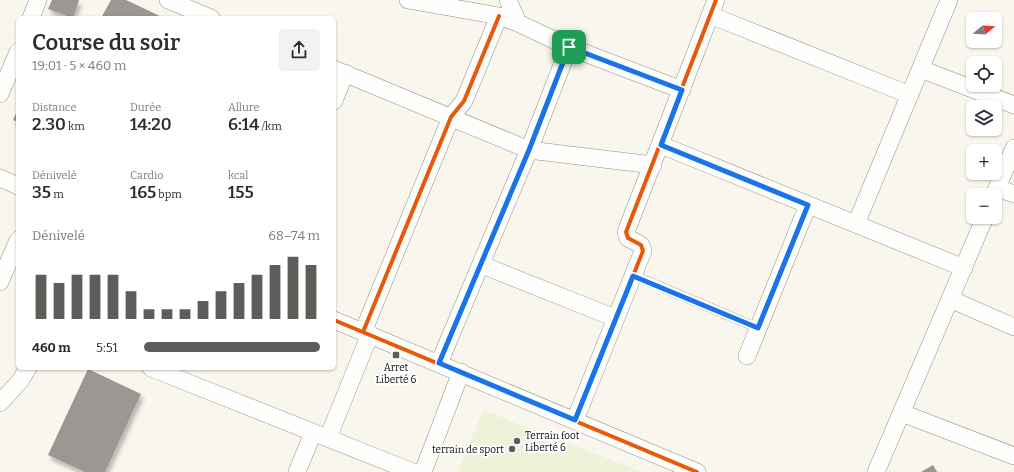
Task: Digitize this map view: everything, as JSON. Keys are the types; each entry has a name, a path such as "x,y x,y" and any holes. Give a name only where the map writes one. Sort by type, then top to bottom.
{"street":[{"path":"32,16 38,0"},
{"path":"168,0 206,16"},
{"path":"408,0 499,16 518,23 569,47 682,90"},
{"path":"508,0 518,23"},
{"path":"856,224 949,0"},
{"path":"575,420 643,251 643,248 628,238 626,232 661,145 713,7 910,95"},
{"path":"297,472 320,436 366,333 451,117 464,101 499,16"},
{"path":"439,363 482,265 569,47"},
{"path":"0,94 16,57"},
{"path":"921,69 1014,105"},
{"path":"336,91 340,71 529,150 653,165"},
{"path":"661,145 964,268"},
{"path":"997,188 1014,148"},
{"path":"0,178 16,185"},
{"path":"1002,192 1014,194"},
{"path":"747,356 808,205"},
{"path":"876,472 982,224"},
{"path":"0,282 16,245"},
{"path":"482,265 616,318"},
{"path":"950,299 1014,327"},
{"path":"336,321 698,472"},
{"path":"0,403 20,381 27,370"},
{"path":"156,370 413,472"},
{"path":"423,472 461,372"},
{"path":"902,413 1014,456"}],"lane":[{"path":"633,276 758,328"}],"green space":[{"name":"Terrain foot Liberté 6","path":"483,410 642,472 458,472"}],"building":[{"path":"52,0 79,0 74,16 67,16 48,9"},
{"path":"111,0 126,0 160,16 102,16"},
{"path":"16,113 16,121 13,120"},
{"path":"88,370 141,394 105,472 85,472 48,455"},
{"path":"933,465 937,472 921,472"}],"cycle path":[{"path":"575,420 643,251 641,245 628,238 626,232 716,0"},
{"path":"363,332 451,117 464,101 499,16"},
{"path":"336,321 697,472"}],"place":[{"name":"Arret Liberté 6","path":"396,355"},
{"name":"Terrain foot Liberté 6","path":"517,441"},
{"name":"terrain de sport","path":"512,449"}],"route":[{"path":"569,47 682,90 661,145 808,205 758,328 633,276 575,420 439,363 482,265 569,47"}]}
